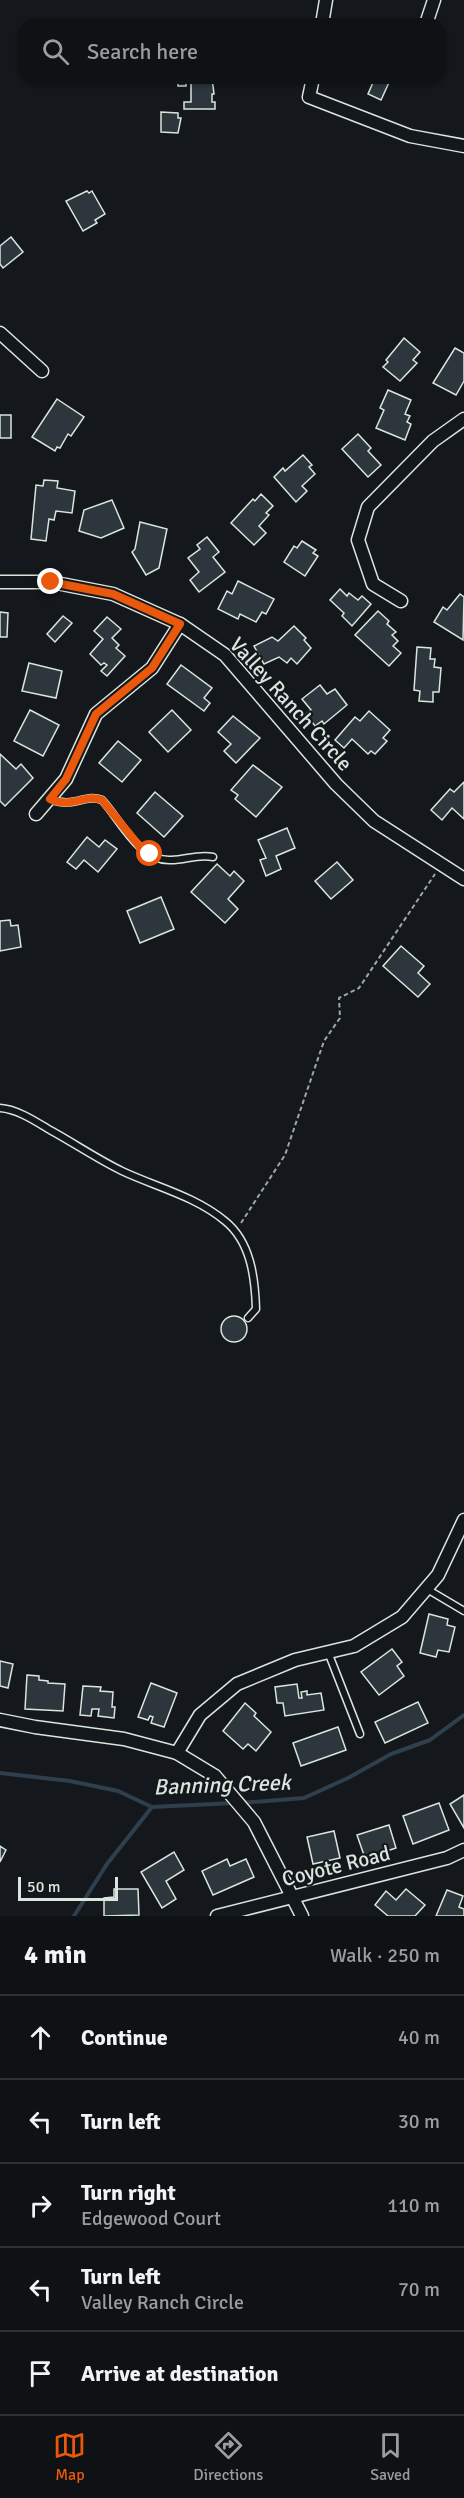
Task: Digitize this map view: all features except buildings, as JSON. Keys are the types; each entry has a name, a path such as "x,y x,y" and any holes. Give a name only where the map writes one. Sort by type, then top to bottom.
{"street":[{"path":"323,18 326,0"},
{"path":"428,18 434,0"},
{"path":"312,84 309,97 410,136 464,146"},
{"path":"0,333 42,371"},
{"path":"401,601 373,584 358,540 368,507 433,441 464,419"},
{"name":"Valley Ranch Circle","path":"0,582 51,582 113,594 180,624 225,655 336,784 374,821 464,879"},
{"path":"36,814 66,779 96,714 152,668 180,624"},
{"path":"177,1753 200,1715 237,1684 295,1660 354,1646 402,1617 438,1575 463,1522"},
{"path":"0,1720 35,1727 124,1738 177,1753 215,1776 254,1822 302,1916"},
{"name":"Coyote Road","path":"217,1916 447,1858 464,1850"}],"lane":[{"path":"50,799 66,804 91,798 102,800 140,847 162,860 201,855 213,857"},
{"path":"0,1108 7,1108 36,1122 121,1170 178,1193 226,1221 245,1247 255,1278 256,1309 248,1318"},
{"path":"427,1588 464,1611"},
{"path":"328,1652 360,1734"}],"path":[{"path":"234,1233 285,1155 324,1041 340,1018 339,998 359,988 441,865"}],"waterway":[{"name":"Banning Creek","path":"241,1803 304,1798 348,1778 391,1754 430,1740 464,1715"},
{"name":"Banning Creek","path":"0,1773 70,1781 118,1791 152,1807 234,1803"},
{"path":"74,1916 107,1864 152,1807"}],"route":[{"path":"51,582 113,594 180,624 152,668 96,714 66,779 50,799 66,804 91,798 102,800 140,847 150,854"}]}
